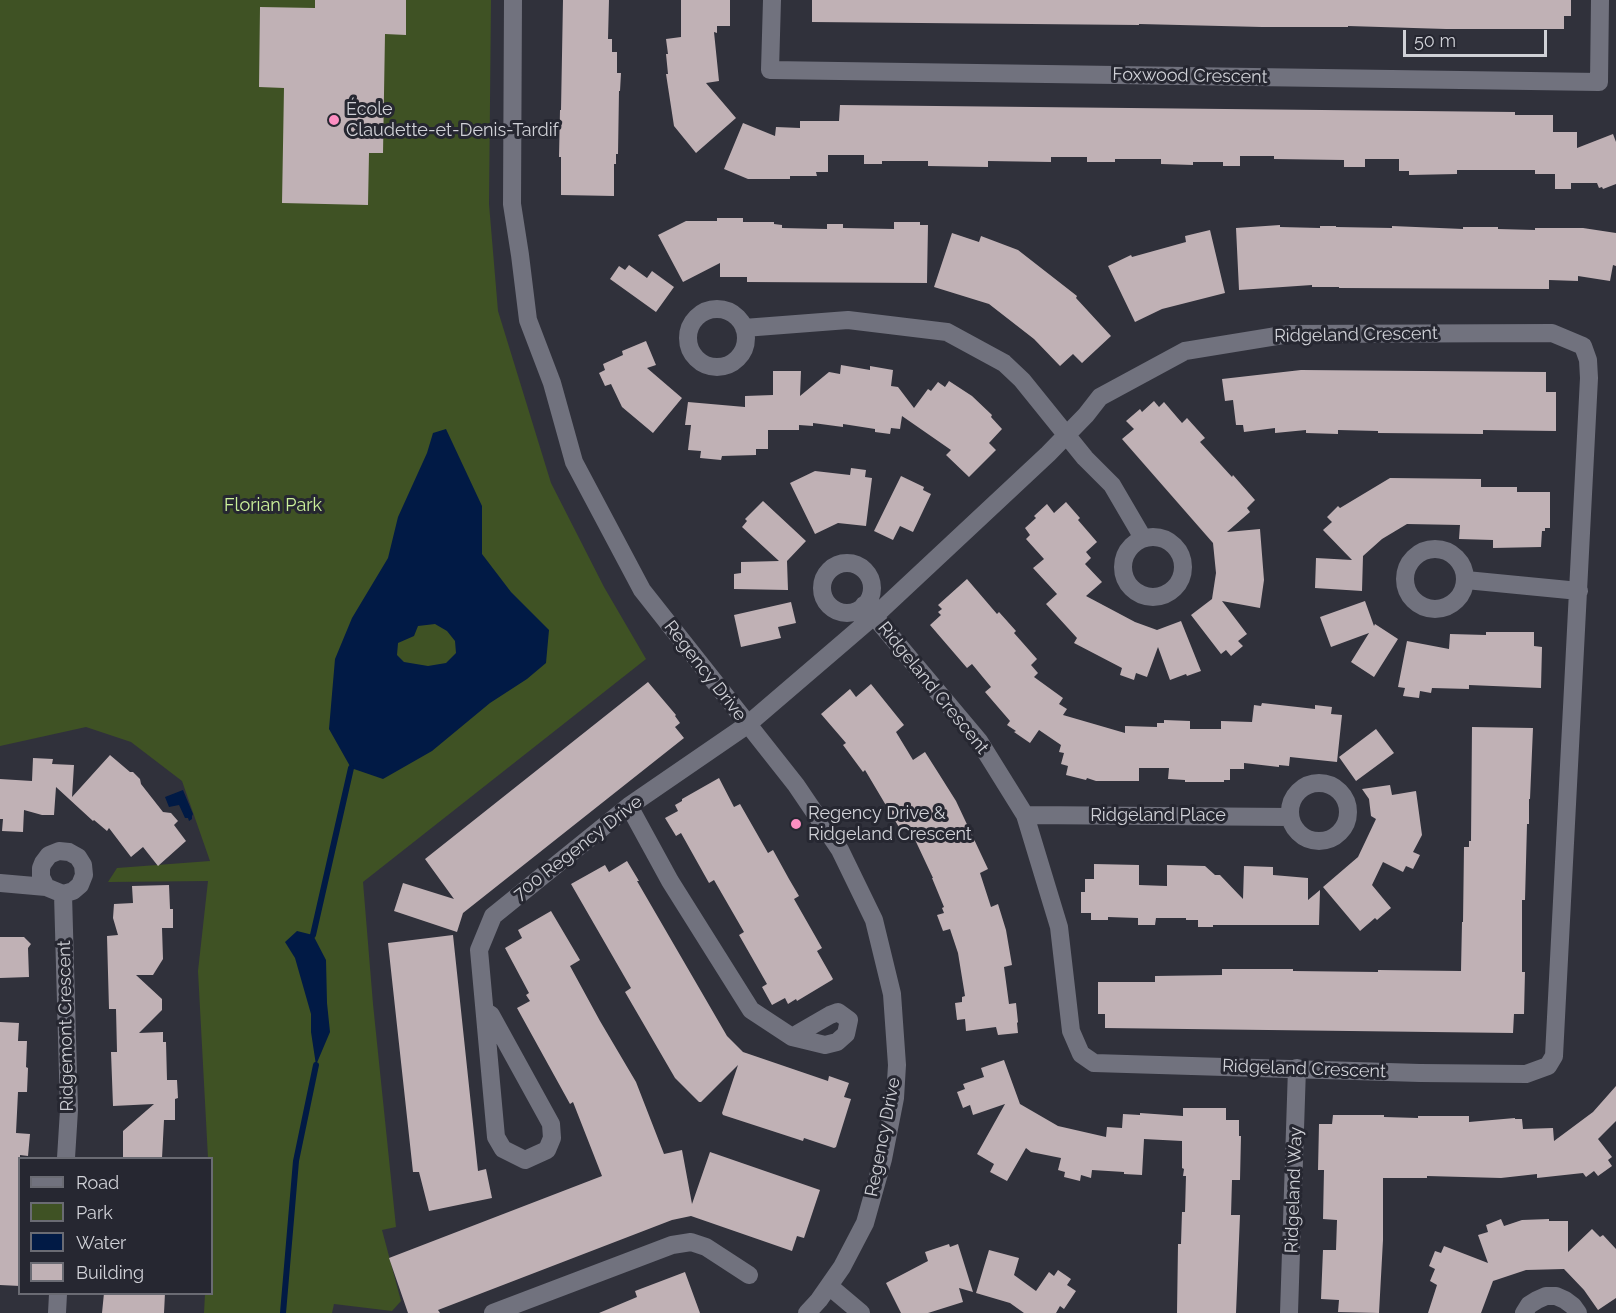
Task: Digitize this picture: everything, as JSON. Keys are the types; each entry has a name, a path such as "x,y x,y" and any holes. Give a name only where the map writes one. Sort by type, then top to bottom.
{"street":[{"name":"Regency Drive","path":"513,0 512,204 528,320 552,383 574,462 642,590 796,785 840,850 874,920 892,994 897,1065 895,1098 883,1159 865,1223 842,1267 807,1313"},
{"name":"Foxwood Crescent","path":"772,0 770,70 1599,82 1600,0"},
{"path":"744,328 848,320 947,332 1004,363 1034,394 1085,458 1112,485 1143,538"},
{"name":"Ridgeland Crescent","path":"747,724 869,611 1048,454 1100,397 1185,351 1289,334 1552,333 1583,346 1588,360 1588,390 1579,591 1554,1056 1548,1066 1526,1074 1094,1063 1081,1054 1071,1030 1059,927 1025,815 979,741 869,611"},
{"path":"1466,580 1579,591"},
{"name":"700 Regency Drive","path":"486,1012 479,950 493,915 629,806 747,724"},
{"path":"629,806 670,881 751,1010 792,1037"},
{"name":"Ridgeland Place","path":"1025,815 1290,817"},
{"path":"0,884 46,886 63,894 73,891 80,885 84,875 83,865 78,857 69,852 59,851 45,859 41,868 41,878 46,886"},
{"name":"Ridgemont Crescent","path":"63,894 69,1110 66,1157"},
{"path":"486,1012 491,1015 551,1124 552,1138 548,1150 525,1160 503,1149 496,1137 486,1012"},
{"name":"Ridgeland Way","path":"1289,1313 1297,1068"},
{"path":"493,1313 672,1245 691,1242 706,1247 749,1275"},
{"path":"829,1286 861,1313"},
{"path":"57,1313 58,1295"},
{"path":"1524,1313 1537,1299 1556,1296 1573,1306 1578,1313"}],"green space":[{"name":"Florian Park","path":"0,0 491,0 489,204 498,311 551,483 604,587 646,659 363,882 396,1227 382,1230 401,1301 392,1311 334,1304 332,1313 204,1313 205,1295 213,1295 213,1157 208,1157 198,971 208,881 108,882 117,868 210,861 182,781 131,742 86,727 0,746"}],"water":[{"path":"446,429 482,506 482,554 511,592 549,630 546,663 527,679 490,703 432,751 383,779 351,768 329,729 335,659 352,618 388,558 398,517 427,453 433,433","holes":["435,624 447,631 455,641 456,653 446,663 428,666 404,662 397,655 398,643 414,636 418,626"]},
{"path":"183,790 193,814 189,821 185,818 179,805 169,807 165,797"},
{"path":"297,931 313,935 326,960 330,1032 316,1065 311,1014 295,958 285,942"}],"building":[{"name":"École Claudette-et-Denis-Tardif","path":"315,0 406,0 406,35 385,34 383,153 369,153 368,205 282,203 284,88 259,87 260,7 315,8"},
{"path":"563,0 609,0 608,39 612,39 612,52 617,52 617,73 621,73 618,154 616,154 616,164 614,164 614,196 561,195 561,157 559,157"},
{"path":"681,0 730,0 730,26 717,26 717,33 714,32 719,81 706,83 736,118 696,153 674,126 666,74 668,74 666,54 668,54 666,39 681,37"},
{"path":"812,0 1571,0 1571,16 1564,16 1564,29 812,22"},
{"path":"840,105 1515,112 1515,115 1553,115 1553,132 1577,132 1577,148 1613,134 1616,142 1616,184 1603,189 1599,188 1597,183 1571,183 1571,189 1555,189 1555,174 1535,174 1535,170 1457,170 1457,174 1409,175 1409,171 1399,171 1399,159 1365,159 1365,167 1344,167 1344,160 1274,159 1274,156 1240,156 1240,166 1223,166 1223,162 1193,162 1193,165 1161,164 1161,159 1115,159 1115,162 1087,162 1087,157 1051,157 1051,162 988,161 988,167 928,166 928,161 882,161 882,164 864,164 864,155 828,155 828,172 816,172 817,176 790,176 790,179 748,179 724,169 743,123 775,136 776,127 800,128 800,121 839,121"},
{"path":"717,218 743,218 743,222 774,222 774,224 782,225 782,228 827,229 827,224 843,224 843,228 894,229 894,222 920,222 920,225 928,225 927,283 747,282 747,277 720,277 720,263 683,282 658,235 686,221 717,221"},
{"path":"1280,225 1280,227 1320,228 1320,226 1336,226 1392,228 1392,226 1463,229 1463,227 1498,227 1498,229 1535,230 1535,228 1583,228 1616,233 1616,266 1613,265 1610,281 1578,276 1578,281 1549,280 1549,289 1339,288 1312,287 1312,285 1239,290 1236,228"},
{"path":"1210,230 1225,293 1162,309 1135,322 1108,266 1131,255 1132,257 1186,242 1185,236"},
{"path":"952,233 979,242 981,236 1018,250 1077,296 1076,298 1111,336 1082,363 1073,354 1060,366 1034,339 989,304 934,287"},
{"path":"629,265 647,278 652,271 674,287 656,312 610,279 619,266 625,270"},
{"path":"646,341 656,365 647,368 682,398 653,433 622,407 611,384 605,386 599,373 605,370 603,364 623,355 622,351"},
{"path":"841,365 870,370 870,366 893,370 891,386 898,387 914,408 928,389 931,391 938,382 945,387 949,381 972,396 992,415 991,417 1002,429 989,443 996,450 969,477 946,455 951,450 902,416 900,429 891,428 890,434 843,424 843,427 813,423 813,426 799,425 799,430 768,430 768,449 756,449 756,455 722,456 721,460 700,458 701,451 688,450 691,425 685,425 688,402 745,407 745,396 773,395 773,371 801,371 800,396 829,372 840,374"},
{"path":"1301,370 1546,372 1546,392 1556,392 1556,431 1483,430 1483,434 1378,433 1378,431 1338,430 1338,434 1306,433 1306,430 1275,433 1275,428 1244,432 1243,425 1236,425 1233,400 1225,401 1222,379"},
{"path":"1154,401 1159,407 1164,402 1182,423 1187,418 1205,438 1200,442 1255,500 1247,508 1250,512 1227,532 1260,529 1264,580 1260,608 1222,601 1247,634 1238,641 1243,646 1231,656 1226,650 1221,654 1191,615 1212,599 1216,573 1213,543 1122,439 1134,429 1126,421 1140,409 1142,412"},
{"path":"851,468 866,470 865,477 872,478 866,526 838,523 815,534 790,483 815,471 850,475"},
{"path":"901,476 924,487 923,490 931,494 913,532 900,526 893,540 874,531"},
{"path":"1390,478 1481,479 1481,487 1517,487 1517,492 1550,492 1550,528 1542,531 1541,547 1493,548 1493,540 1459,539 1460,525 1407,524 1382,539 1363,556 1362,591 1315,588 1316,558 1352,560 1323,530 1332,522 1327,517 1338,506 1340,508"},
{"path":"763,501 806,541 787,561 788,590 734,589 734,574 741,573 741,562 779,561 742,527 747,521 745,519"},
{"path":"1066,502 1097,542 1086,552 1091,558 1085,564 1102,582 1086,596 1135,622 1157,630 1181,621 1201,671 1170,680 1158,647 1147,677 1136,673 1134,680 1120,675 1122,668 1074,643 1077,638 1046,604 1057,594 1033,568 1044,559 1026,539 1030,535 1025,528 1047,504 1054,513"},
{"path":"967,579 997,614 999,612 1016,631 1014,633 1037,659 1031,665 1038,673 1034,677 1063,698 1059,704 1067,709 1063,715 1125,733 1125,726 1157,727 1157,723 1164,723 1164,720 1190,721 1190,729 1221,729 1221,721 1252,722 1254,705 1261,706 1262,703 1315,709 1315,705 1332,707 1331,714 1342,715 1337,762 1290,757 1289,766 1244,763 1244,769 1230,769 1230,780 1224,780 1224,782 1185,782 1185,780 1168,779 1169,768 1139,768 1139,781 1096,781 1066,775 1068,766 1061,764 1064,753 1059,752 1061,745 1039,730 1030,743 1014,732 1016,731 1007,725 1010,721 985,692 991,687 972,664 967,668 930,625 941,615 938,612 942,609 938,605"},
{"path":"1365,601 1374,626 1375,624 1398,639 1374,677 1351,662 1369,633 1331,647 1320,617"},
{"path":"791,602 796,623 778,627 781,638 741,647 734,615"},
{"path":"1486,632 1534,632 1534,646 1542,647 1541,688 1469,685 1469,689 1432,688 1431,693 1420,691 1419,698 1403,696 1405,688 1398,687 1407,641 1449,649 1450,634 1486,635"},
{"path":"648,682 676,715 680,723 675,727 684,738 463,913 457,932 394,911 403,883 454,899 425,859"},
{"path":"871,684 904,725 896,732 913,760 925,752 939,774 956,801 988,869 980,873 991,907 998,904 1006,930 1012,965 1004,967 1009,1004 1016,1003 1018,1033 998,1035 996,1027 966,1031 965,1019 957,1020 955,1003 962,1002 962,997 965,996 958,953 950,929 943,931 937,915 944,913 942,908 944,907 933,878 910,829 907,831 904,826 900,829 865,770 863,772 843,745 846,743 821,714 850,689 856,697"},
{"path":"1472,727 1533,728 1525,900 1522,900 1524,1014 1514,1014 1513,1033 1105,1028 1105,1014 1098,1014 1098,982 1155,982 1155,976 1222,975 1222,969 1461,971 1464,847 1469,847 1469,841 1471,841"},
{"path":"1376,729 1394,753 1356,781 1339,757"},
{"path":"110,755 140,779 141,784 163,812 171,813 178,821 174,825 186,841 158,866 143,847 131,857 109,828 107,831 93,821 56,787 54,815 42,815 24,810 23,832 2,831 0,779 32,781 33,758 53,759 52,764 74,765 72,797"},
{"path":"719,778 734,807 740,804 768,853 773,850 799,896 794,899 822,948 817,951 833,979 788,1004 785,998 772,1005 762,987 767,984 739,935 744,932 714,880 709,883 681,833 676,836 665,818 678,811 675,805 682,799"},
{"path":"1390,785 1392,795 1416,791 1422,835 1413,852 1420,855 1413,869 1406,866 1403,872 1383,862 1372,885 1391,908 1360,931 1323,887 1358,857 1376,819 1371,816 1369,799 1362,789"},
{"path":"627,861 727,1036 743,1052 828,1081 829,1076 849,1083 844,1097 851,1099 836,1147 804,1138 803,1141 723,1115 738,1065 701,1102 675,1078 625,992 631,988 571,884 605,865 609,872"},
{"path":"1094,864 1139,865 1139,885 1167,886 1167,865 1205,866 1215,875 1220,875 1243,899 1244,866 1273,867 1273,875 1308,878 1308,900 1320,890 1319,925 1198,927 1198,920 1186,920 1186,918 1156,918 1155,925 1138,925 1138,918 1108,917 1108,920 1091,920 1091,913 1081,913 1081,892 1085,892 1085,879 1094,879"},
{"path":"169,885 170,909 173,909 173,928 162,928 163,959 153,975 136,975 162,999 162,1010 139,1033 163,1032 163,1042 166,1042 167,1080 177,1080 178,1098 175,1099 175,1120 164,1120 162,1157 123,1157 123,1131 154,1104 113,1106 111,1052 117,1052 116,1009 109,1009 107,936 118,935 113,918 114,904 133,903 132,886"},
{"path":"551,911 580,960 570,966 636,1082 664,1154 682,1150 692,1204 710,1152 820,1190 804,1238 797,1236 792,1251 691,1216 672,1220 438,1310 440,1313 408,1313 389,1258 602,1176 573,1102 570,1104 517,1008 530,1001 526,995 529,993 505,948 522,938 518,930"},
{"path":"453,935 478,1171 486,1169 492,1198 429,1211 419,1172 413,1172 388,943"},
{"path":"0,937 24,937 31,944 28,948 29,977 0,978"},
{"path":"0,1022 19,1023 18,1041 27,1041 27,1092 18,1092 16,1133 30,1134 28,1156 18,1157 18,1286 0,1285"},
{"path":"1004,1060 1020,1104 1058,1126 1106,1137 1107,1127 1122,1128 1123,1114 1183,1116 1183,1108 1226,1108 1226,1120 1239,1120 1240,1180 1232,1180 1231,1215 1240,1215 1236,1313 1177,1313 1178,1244 1181,1244 1182,1212 1185,1212 1186,1176 1183,1176 1184,1169 1182,1168 1182,1141 1144,1139 1142,1175 1092,1170 1091,1178 1081,1175 1080,1181 1064,1177 1065,1172 1058,1170 1061,1158 1031,1152 1026,1148 1007,1181 990,1172 994,1164 977,1154 1005,1104 973,1115 970,1105 963,1108 957,1092 965,1089 963,1084 984,1077 981,1068"},
{"path":"1616,1086 1616,1121 1598,1139 1612,1157 1608,1160 1612,1166 1598,1176 1594,1171 1586,1177 1583,1173 1537,1178 1537,1174 1501,1178 1427,1176 1427,1178 1383,1178 1383,1240 1379,1313 1338,1312 1339,1300 1321,1299 1323,1250 1336,1250 1337,1220 1323,1219 1324,1170 1318,1170 1319,1124 1332,1124 1333,1115 1418,1118 1418,1116 1469,1116 1469,1122 1515,1118 1522,1119 1523,1129 1553,1128 1554,1141 1593,1112"},
{"path":"1501,1219 1504,1226 1522,1220 1568,1221 1568,1252 1592,1229 1600,1237 1603,1235 1616,1249 1616,1298 1598,1310 1584,1290 1564,1269 1526,1270 1493,1281 1481,1313 1428,1313 1437,1285 1430,1281 1435,1269 1429,1266 1435,1251 1441,1253 1444,1246 1488,1263 1478,1235 1488,1232 1486,1225"},
{"path":"949,1244 950,1247 958,1244 973,1292 959,1288 963,1302 928,1313 901,1313 886,1283 928,1261 925,1252"},
{"path":"989,1250 1019,1258 1014,1275 1036,1291 1049,1272 1054,1276 1058,1270 1071,1279 1067,1285 1076,1291 1064,1309 1060,1306 1056,1313 1024,1313 1010,1303 976,1293"},
{"path":"685,1272 700,1313 599,1313 637,1297 635,1291"},
{"path":"104,1295 165,1295 164,1313 102,1313"}],"waterway":[{"path":"313,935 351,768"},
{"path":"283,1313 296,1161 316,1065"}],"place":[{"name":"École Claudette-et-Denis-Tardif","path":"334,120"},
{"name":"Regency Drive & Ridgeland Crescent","path":"796,824"}]}
